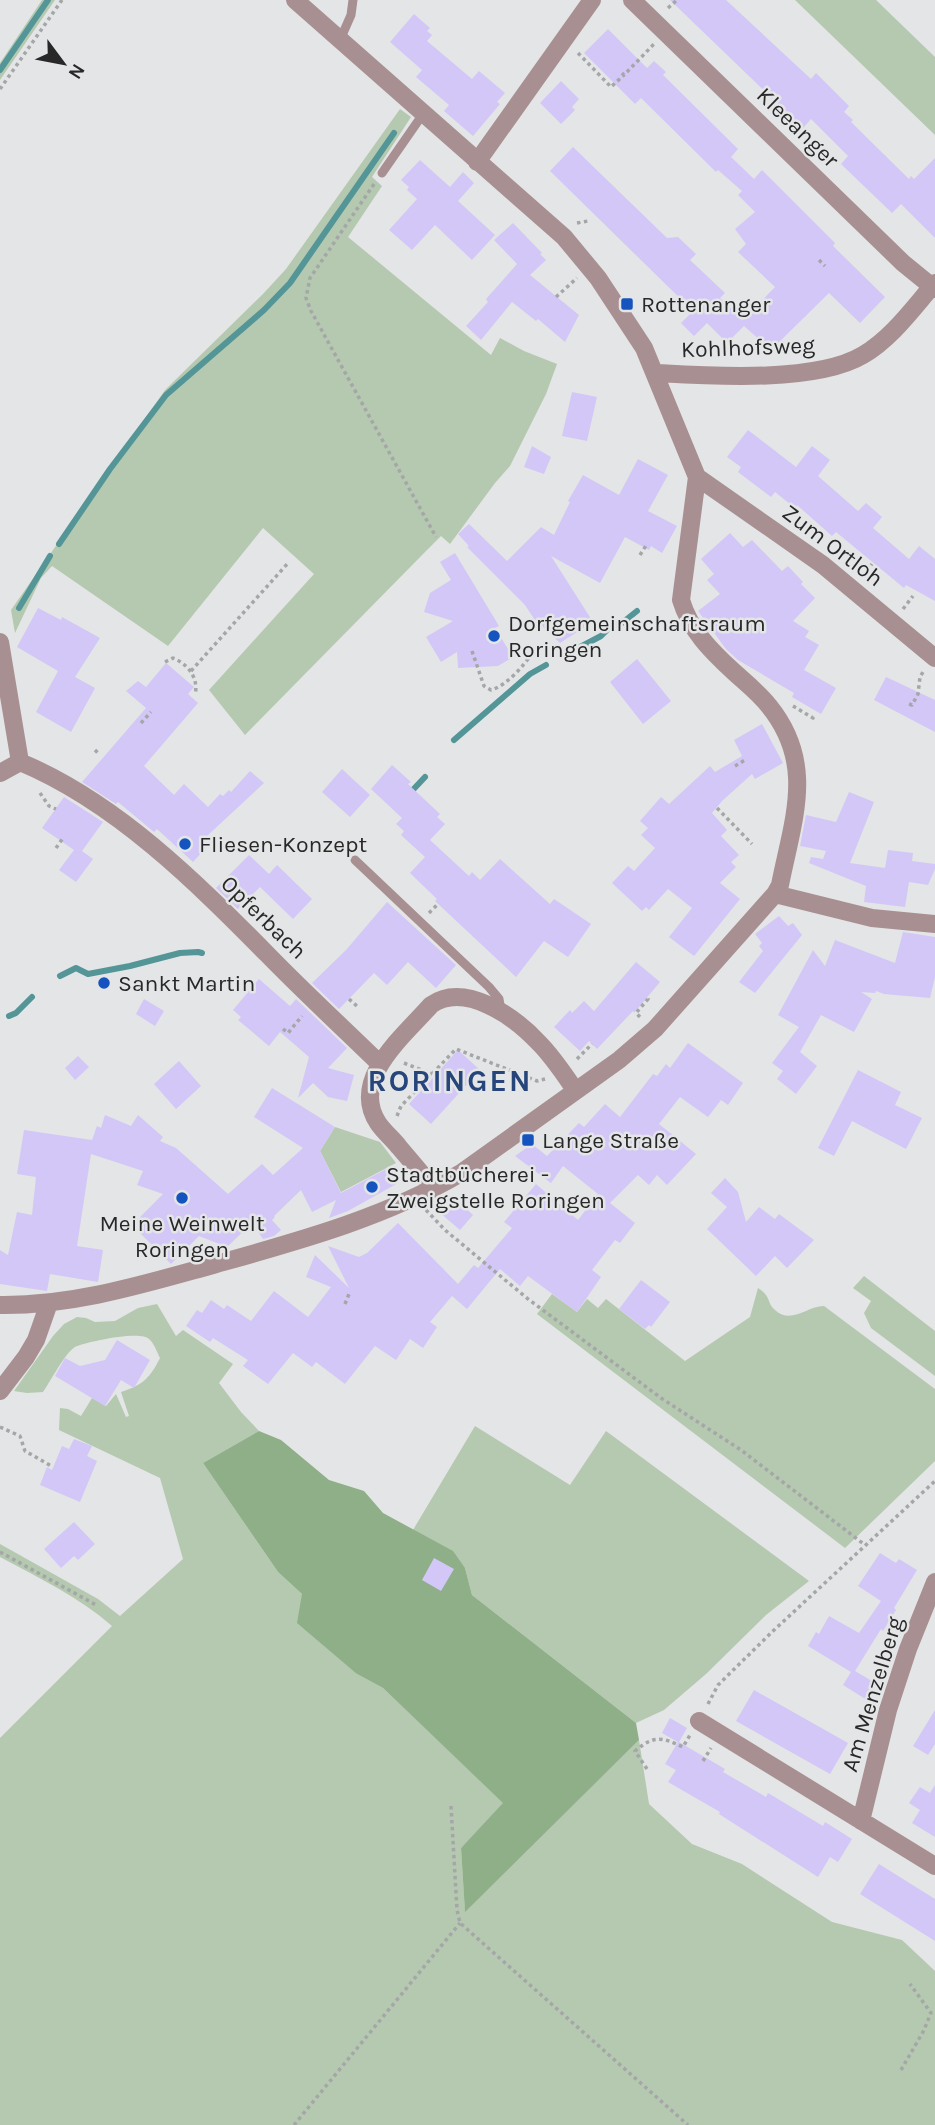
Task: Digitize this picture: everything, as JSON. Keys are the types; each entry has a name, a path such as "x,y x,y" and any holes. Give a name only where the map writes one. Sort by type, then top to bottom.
{"street":[{"path":"0,1305 49,1303 123,1290 362,1220 426,1193 496,1149 619,1060 654,1030 775,894 780,885 797,798 796,759 787,732 763,698 705,643 684,610 681,600 697,477 644,348 624,315 564,237 295,0"},
{"path":"477,162 592,0"},
{"name":"Kleeanger","path":"632,0 903,263 934,286"},
{"name":"Kohlhofsweg","path":"656,373 770,375 834,368 863,355 887,337 934,286"},
{"name":"Zum Ortloh","path":"697,477 823,565 934,656"},
{"path":"0,642 20,762 0,773"},
{"name":"Opferbach","path":"20,762 76,789 138,835 235,920 379,1063"},
{"path":"775,894 872,918 935,924"},
{"path":"426,1193 378,1123 370,1103 373,1076 379,1063 438,1000 464,996 501,1013 539,1042 575,1090"},
{"path":"0,1391 36,1340 49,1303"},
{"name":"Am Menzelberg","path":"861,1821 888,1710 908,1649 929,1613 935,1582"},
{"name":"Am Menzelberg","path":"699,1721 935,1866"}],"lane":[{"path":"340,40 351,15 353,0"},
{"path":"382,173 423,114"},
{"path":"355,860 489,987 499,999 501,1013"}],"path":[{"path":"0,89 62,0"},
{"path":"564,39 611,87 666,33"},
{"path":"382,173 310,278 306,298 436,537"},
{"path":"818,261 825,266"},
{"path":"640,555 647,544"},
{"path":"191,671 289,562"},
{"path":"472,651 484,686 491,690 499,687 524,665 534,651"},
{"path":"909,704 912,705 918,694 920,677 934,656"},
{"path":"165,662 177,659 191,671 197,685 195,695"},
{"path":"141,723 151,712"},
{"path":"735,766 745,760"},
{"path":"717,808 752,845"},
{"path":"56,848 63,838"},
{"path":"349,999 358,1007"},
{"path":"283,1029 288,1033 315,1001"},
{"path":"385,1131 396,1120 401,1106 456,1049 537,1081 563,1073"},
{"path":"405,1063 432,1074"},
{"path":"426,1193 428,1212 444,1230 528,1299 668,1404 741,1450 865,1545"},
{"path":"345,1304 349,1294"},
{"path":"0,1427 20,1437 25,1451 38,1456 53,1467"},
{"path":"647,1769 635,1751 646,1742 663,1738 683,1747 718,1685 935,1481"},
{"path":"0,1552 98,1606"},
{"path":"451,1806 460,1923 688,2125"},
{"path":"293,2125 460,1923"},
{"path":"901,2070 933,2013 910,1984"}],"green space":[{"path":"42,0 55,0 0,80 0,63"},
{"path":"795,0 876,0 935,57 935,135"},
{"path":"400,109 411,117 372,177 382,186 348,237 491,355 500,338 557,364 546,394 510,466 450,544 441,536 245,735 209,690 314,574 263,528 168,646 52,566 41,578 15,633 11,610 165,390 286,269"},
{"path":"335,1127 380,1142 396,1163 341,1192 320,1151"},
{"path":"864,1276 935,1331 935,1376 871,1328 864,1313 871,1301 853,1288"},
{"path":"758,1288 775,1310 787,1316 824,1306 935,1389 935,1461 845,1548 537,1314 552,1294 577,1312 587,1299 598,1308 606,1299 685,1361 750,1317"},
{"path":"157,1304 176,1336 183,1330 233,1364 219,1383 259,1431 203,1463 278,1572 302,1594 357,1674 383,1688 504,1803 461,1848 465,1911 639,1740 649,1804 692,1844 742,1864 832,1922 902,1940 935,1971 935,2125 0,2125 0,1738 112,1626 72,1597 0,1557 0,1544 98,1599 120,1616 183,1559 160,1478 59,1430 60,1408 81,1416 92,1398 106,1406 116,1394 126,1417 129,1416 121,1392 135,1387 149,1376 160,1358 149,1339 125,1336 75,1347 66,1355 43,1392 14,1391 64,1324 77,1317 95,1322 115,1321 138,1308"},
{"path":"475,1426 570,1485 606,1431 809,1581 766,1615 706,1674 664,1710 636,1723 472,1595 465,1568 413,1530"},
{"path":"259,1431 281,1440 329,1480 364,1491 383,1513 453,1551 465,1568 472,1595 636,1723 639,1740 465,1912 461,1848 503,1803 383,1688 357,1674 297,1623 302,1594 278,1572 203,1463"}],"building":[{"path":"670,0 726,0 811,79 816,73 849,106 844,112 853,120 851,122 909,179 911,176 914,179 935,158 935,238 901,204 892,213 841,164 848,156 811,119 803,128"},
{"path":"414,14 430,28 427,31 432,35 427,41 472,79 479,71 505,93 497,102 500,104 473,136 444,111 449,105 416,77 422,70 390,42"},
{"path":"608,29 647,68 654,61 666,72 663,75 738,149 731,157 754,179 762,170 885,297 860,323 829,293 771,350 744,326 727,343 707,323 694,336 681,323 693,311 550,171 573,147 667,238 678,237 696,254 690,260 725,293 720,298 743,320 775,287 738,252 746,244 735,229 755,212 738,195 742,191 718,170 716,172 641,98 635,104 584,53"},
{"path":"561,81 579,99 572,107 575,110 561,124 540,103"},
{"path":"420,160 450,187 463,172 474,183 458,201 495,235 472,260 435,225 412,250 389,230 417,199 401,180"},
{"path":"513,223 546,260 530,275 579,315 565,342 512,302 481,340 466,326 517,264 494,240"},
{"path":"572,392 597,397 587,441 562,436"},
{"path":"748,430 796,467 812,446 830,460 818,476 858,511 866,503 882,517 873,528 909,559 919,546 935,559 935,601 906,585 904,588 836,532 832,536 797,505 795,508 775,492 771,497 738,472 741,467 727,457"},
{"path":"532,446 551,457 544,474 524,467"},
{"path":"638,459 668,475 648,511 677,526 662,553 651,546 649,550 625,537 600,583 551,556 593,622 560,643 537,623 525,605 467,547 469,546 458,534 469,524 507,561 541,527 554,535 570,502 568,501 583,475 619,495"},
{"path":"730,533 743,547 752,540 782,571 788,566 815,598 793,621 809,631 805,637 819,645 804,670 836,688 821,714 792,697 794,693 738,660 726,649 698,611 720,594 707,580 714,574 701,559"},
{"path":"455,553 499,626 495,628 513,657 498,666 458,668 457,652 441,662 426,637 453,621 424,612 430,593 451,580 440,562"},
{"path":"38,608 61,620 62,617 100,638 75,677 95,688 71,732 36,712 58,671 17,647"},
{"path":"637,659 671,701 643,724 610,682"},
{"path":"166,663 194,687 188,694 198,703 144,766 174,795 184,784 208,807 220,794 223,796 229,790 231,792 250,771 264,783 207,836 212,841 193,862 157,829 154,832 118,802 116,804 82,782 146,708 126,691 138,681 146,687"},
{"path":"886,677 935,700 935,732 874,700"},
{"path":"762,724 783,763 755,779 752,774 712,813 727,830 721,836 739,855 731,862 736,867 720,883 740,899 694,956 669,937 692,908 668,889 649,910 646,907 642,911 612,883 628,866 634,871 655,848 641,835 648,828 640,821 661,797 669,804 710,766 715,772 742,756 734,740"},
{"path":"392,765 440,814 437,817 445,824 430,840 469,876 472,872 480,880 500,859 550,904 554,899 591,924 568,957 544,941 516,977 435,901 437,899 410,873 425,857 401,835 404,831 396,824 402,818 371,789"},
{"path":"342,769 370,795 350,817 322,792"},
{"path":"849,792 874,802 850,863 885,868 888,850 913,853 912,861 935,864 928,885 909,882 905,907 864,902 866,886 809,863 811,857 823,859 826,851 800,846 806,815 836,822"},
{"path":"64,797 103,822 82,851 93,859 76,882 59,870 74,850 42,828"},
{"path":"249,855 269,874 277,865 312,899 293,919 260,887 238,909 216,888"},
{"path":"387,902 456,965 436,988 408,962 387,985 374,973 339,1009 312,983 346,950"},
{"path":"779,916 788,926 793,923 802,935 755,993 739,982 763,951 759,946 762,943 755,934"},
{"path":"903,932 935,937 935,977 930,998 876,991 861,992 872,999 854,1032 821,1015 800,1052 817,1066 796,1094 777,1079 783,1071 772,1063 799,1027 778,1015 813,950 825,966 835,940 895,963"},
{"path":"636,962 660,982 634,1013 633,1011 597,1049 589,1041 580,1051 554,1027 570,1010 572,1013 584,1001 594,1011"},
{"path":"259,979 290,1006 296,999 347,1048 328,1068 354,1075 347,1101 328,1097 313,1083 298,1098 309,1057 280,1032 269,1046 238,1020 241,1017 233,1010"},
{"path":"144,999 164,1011 155,1026 136,1014"},
{"path":"688,1043 743,1083 728,1105 721,1100 708,1117 680,1097 659,1124 696,1154 667,1185 657,1175 649,1185 638,1175 610,1203 635,1223 620,1243 615,1240 592,1270 601,1277 577,1312 528,1276 520,1286 500,1269 467,1309 452,1296 430,1322 437,1327 423,1348 410,1339 396,1360 375,1346 345,1384 316,1362 312,1367 293,1353 268,1384 243,1366 248,1360 213,1338 210,1342 186,1326 197,1310 202,1313 211,1300 224,1309 227,1305 251,1321 274,1291 308,1317 331,1287 306,1277 315,1255 349,1288 328,1246 359,1257 367,1253 398,1223 458,1284 474,1265 478,1268 512,1228 504,1222 536,1184 578,1220 598,1194 563,1166 551,1183 515,1156 532,1144 547,1156 579,1123 584,1127 605,1104 620,1117 653,1074 657,1076 666,1064 670,1068"},
{"path":"458,1050 480,1070 431,1124 409,1104"},
{"path":"78,1056 89,1067 75,1080 65,1068"},
{"path":"179,1061 201,1086 176,1109 154,1084"},
{"path":"858,1070 901,1092 895,1105 922,1118 906,1149 852,1121 834,1156 818,1148"},
{"path":"272,1088 335,1127 320,1151 341,1193 390,1167 398,1183 348,1211 329,1218 336,1200 312,1212 301,1190 274,1216 272,1220 281,1230 274,1236 263,1239 252,1223 227,1247 199,1236 171,1264 132,1225 163,1194 137,1185 143,1171 91,1154 77,1246 103,1250 98,1282 50,1274 47,1291 0,1284 0,1250 8,1255 17,1212 32,1215 36,1177 17,1174 24,1130 92,1140 97,1126 101,1128 105,1115 131,1126 138,1115 163,1137 160,1141 176,1148 228,1194 262,1164 273,1175 303,1148 254,1117"},
{"path":"725,1178 738,1192 746,1222 759,1207 775,1219 779,1214 814,1240 787,1268 775,1256 756,1276 707,1229 727,1207 711,1193"},
{"path":"452,1196 473,1215 460,1230 439,1212"},
{"path":"641,1280 670,1302 651,1327 649,1325 645,1329 619,1309"},
{"path":"117,1340 150,1360 134,1388 121,1380 105,1406 55,1376 65,1358 80,1366 105,1360"},
{"path":"74,1439 92,1446 87,1456 97,1461 80,1502 40,1485 47,1467 52,1470 62,1446 69,1449"},
{"path":"74,1522 95,1544 78,1560 74,1556 61,1568 44,1549"},
{"path":"880,1553 896,1563 899,1559 917,1570 894,1608 896,1610 855,1671 877,1684 867,1700 843,1685 851,1672 808,1646 816,1632 819,1634 829,1616 859,1633 881,1601 858,1586"},
{"path":"434,1558 454,1569 441,1591 422,1580"},
{"path":"754,1690 848,1743 830,1774 736,1721"},
{"path":"935,1710 935,1744 928,1755 913,1746"},
{"path":"670,1718 687,1728 679,1742 725,1769 723,1772 766,1797 768,1793 823,1826 825,1822 852,1839 838,1862 830,1857 818,1877 719,1814 720,1812 668,1782 676,1770 665,1764 678,1742 662,1733"},
{"path":"935,1785 935,1837 912,1823 920,1810 909,1803 920,1787 930,1793"},
{"path":"879,1864 935,1899 935,1941 860,1894"}],"waterway":[{"path":"0,70 48,0"},
{"path":"59,544 110,469 166,395 264,310 290,283 394,133"},
{"path":"19,608 50,556"},
{"path":"563,656 601,636 610,627 622,623 637,611"},
{"path":"454,740 530,674 546,665"},
{"path":"409,794 425,777"},
{"path":"60,976 76,968 88,974 180,953 202,953"},
{"path":"9,1016 16,1013 32,997"}],"place":[{"name":"Rottenanger","path":"627,304"},
{"name":"Dorfgemeinschaftsraum Roringen","path":"494,636"},
{"name":"Fliesen-Konzept","path":"185,844"},
{"name":"Sankt Martin","path":"104,983"},
{"name":"Lange Straße","path":"528,1140"},
{"name":"Stadtbücherei - Zweigstelle Roringen","path":"372,1187"},
{"name":"Meine Weinwelt Roringen","path":"182,1198"}],"district":[{"name":"RORINGEN","path":"450,1081"}]}
